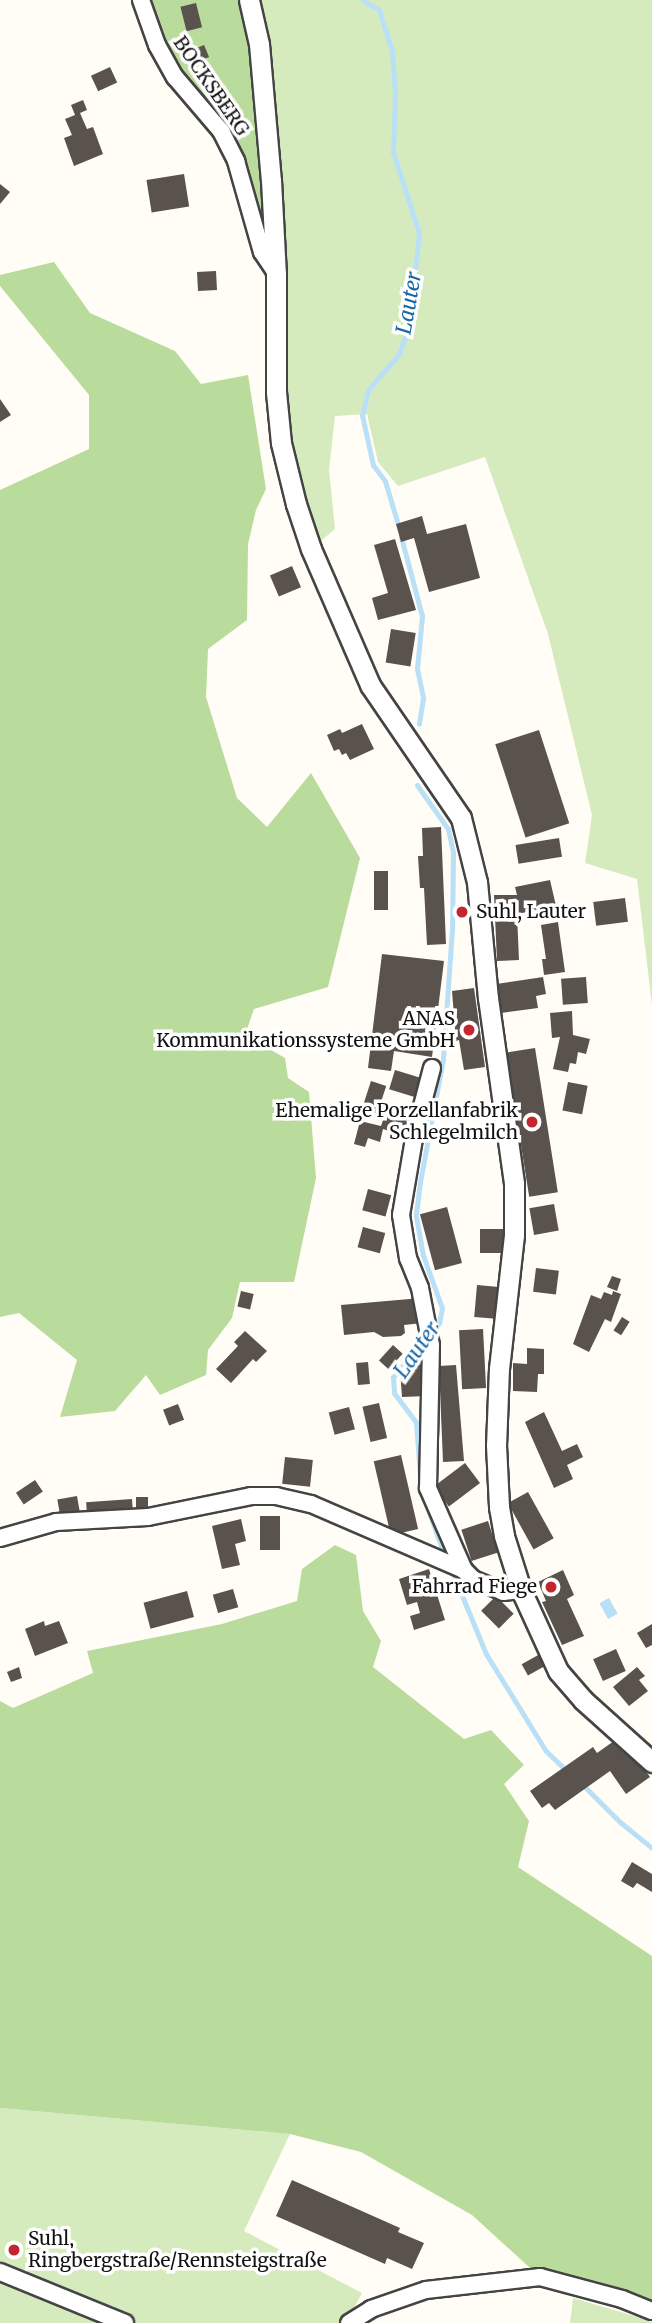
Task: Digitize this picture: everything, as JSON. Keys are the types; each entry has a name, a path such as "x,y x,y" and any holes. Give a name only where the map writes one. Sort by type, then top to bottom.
{"street":[{"name":"BOCKSBERG","path":"141,0 157,44 175,77 221,131 236,161 262,252 276,274"},
{"path":"249,0 260,44 276,274 276,392 281,443 296,504 319,568 370,685 461,818 473,858 497,1076 514,1184 514,1235 499,1368 496,1458 499,1507 521,1590 558,1671 583,1700 652,1762"},
{"path":"432,1068 415,1133 401,1215 408,1258 428,1318 431,1345 428,1488 464,1570 473,1579 503,1592 521,1590"},
{"path":"0,1538 28,1527 56,1522 148,1517 251,1496 276,1496 311,1504 426,1556 464,1570"},
{"path":"0,2272 125,2323"},
{"path":"349,2323 371,2309 426,2290 540,2277 622,2299 652,2311"}],"green space":[{"path":"141,0 249,0 276,274 236,161 175,77"},
{"path":"249,0 652,0 652,1005 637,879 585,863 592,815 548,634 485,457 398,486 378,462 367,414 335,416 329,470 335,529 311,549 296,504"},
{"path":"54,262 90,313 175,351 201,384 248,375 266,489 256,510 248,544 247,620 208,649 206,697 237,798 267,827 311,773 360,858 328,987 254,1009 245,1035 285,1058 288,1078 309,1092 316,1178 294,1282 240,1282 232,1318 208,1350 206,1375 160,1395 146,1375 115,1411 60,1417 77,1360 19,1313 0,1317 0,490 89,449 89,395 0,286 0,275"},
{"path":"335,1545 356,1555 363,1611 381,1641 373,1667 464,1739 491,1730 524,1765 504,1784 529,1821 518,1867 652,1956 652,2311 540,2277 472,2215 361,2152 290,2134 0,2108 0,1701 13,1708 93,1673 87,1651 222,1624 297,1601 302,1569"},
{"path":"0,2108 290,2134 244,2231 362,2293 346,2323 0,2323"},
{"path":"573,2298 648,2320 652,2323 570,2323"}],"water":[{"path":"609,1598 618,1614 608,1619 599,1603"}],"building":[{"path":"196,3 202,27 187,31 180,7"},
{"path":"204,45 209,57 199,61 194,49"},
{"path":"110,67 117,82 98,91 91,76"},
{"path":"83,100 87,110 80,113 87,129 93,127 103,154 74,166 64,138 72,135 65,119 75,115 71,105"},
{"path":"184,174 189,207 152,213 146,180"},
{"path":"0,184 10,192 0,204"},
{"path":"216,271 217,290 198,291 197,272"},
{"path":"0,399 11,415 0,422"},
{"path":"422,516 427,534 466,524 480,578 429,592 414,538 401,542 396,524"},
{"path":"395,539 416,610 378,620 372,598 388,593 374,545"},
{"path":"292,566 301,587 279,597 270,575"},
{"path":"391,629 416,633 410,666 386,663"},
{"path":"362,724 374,749 350,760 346,753 342,755 339,749 334,751 327,735 340,729 342,733"},
{"path":"539,730 569,823 526,837 495,744"},
{"path":"441,827 446,944 427,945 424,888 420,888 418,856 423,856 422,828"},
{"path":"559,838 562,857 519,864 516,845"},
{"path":"374,871 388,871 388,910 374,910"},
{"path":"550,880 556,906 517,914 519,960 497,961 494,895 517,895 515,887"},
{"path":"625,898 628,922 596,926 593,902"},
{"path":"558,922 565,972 544,975 542,959 546,959 541,925"},
{"path":"382,954 444,961 432,1057 394,1051 391,1071 368,1068"},
{"path":"543,977 546,994 536,996 538,1008 501,1013 496,984"},
{"path":"586,977 588,1003 563,1005 561,979"},
{"path":"474,988 485,1067 464,1070 459,1040 456,1041 452,991"},
{"path":"572,1011 573,1035 590,1039 586,1054 578,1052 576,1064 570,1063 568,1072 553,1069 560,1037 552,1038 550,1013"},
{"name":"Ehemalige Porzellanfabrik Schlegelmilch","path":"535,1048 558,1192 529,1197 506,1053"},
{"path":"395,1070 424,1079 418,1098 389,1089"},
{"path":"371,1081 386,1086 377,1114 362,1109"},
{"path":"568,1082 588,1086 582,1114 562,1110"},
{"path":"389,1103 416,1112 408,1137 383,1129 380,1142 368,1138 365,1147 354,1144 360,1121 381,1126"},
{"path":"368,1189 391,1195 385,1216 362,1210"},
{"path":"554,1204 559,1231 534,1235 529,1208"},
{"path":"447,1207 462,1263 435,1270 420,1214"},
{"path":"363,1227 385,1233 380,1253 358,1247"},
{"path":"480,1229 505,1229 505,1253 480,1253"},
{"path":"536,1268 559,1271 556,1295 533,1292"},
{"path":"612,1276 621,1279 617,1291 607,1287"},
{"path":"477,1285 499,1287 496,1319 474,1317"},
{"path":"241,1291 254,1294 250,1310 237,1307"},
{"path":"613,1291 621,1294 611,1322 605,1319 589,1352 573,1344 591,1295 601,1299 604,1292 612,1295"},
{"path":"421,1298 423,1323 404,1325 405,1333 401,1336 383,1337 374,1332 344,1335 341,1305"},
{"path":"622,1317 630,1322 621,1335 614,1331"},
{"path":"483,1329 486,1388 462,1389 459,1330"},
{"path":"245,1331 267,1351 256,1362 253,1359 231,1383 216,1369 238,1346 234,1342"},
{"path":"393,1345 403,1354 389,1369 379,1361"},
{"path":"527,1348 544,1349 544,1374 538,1374 537,1392 513,1391 513,1363 527,1364"},
{"path":"368,1362 370,1384 358,1385 356,1363"},
{"path":"425,1363 427,1396 402,1397 400,1370 408,1369 408,1364"},
{"path":"456,1365 464,1461 443,1462 439,1366"},
{"path":"379,1403 387,1438 371,1442 362,1407"},
{"path":"178,1404 184,1420 169,1426 163,1410"},
{"path":"349,1407 355,1429 335,1435 329,1412"},
{"path":"544,1412 562,1451 577,1444 583,1457 567,1465 573,1479 554,1488 525,1422"},
{"path":"401,1455 418,1529 391,1535 374,1461"},
{"path":"285,1457 313,1460 310,1487 282,1484"},
{"path":"465,1463 480,1483 449,1506 434,1486"},
{"path":"35,1480 43,1492 24,1504 16,1493"},
{"path":"528,1492 554,1538 534,1550 508,1503"},
{"path":"77,1496 80,1513 60,1516 57,1499"},
{"path":"136,1497 148,1497 148,1513 136,1513"},
{"path":"132,1499 133,1514 87,1517 86,1502"},
{"path":"260,1516 280,1516 280,1550 260,1550"},
{"path":"241,1519 246,1541 235,1544 240,1565 222,1569 212,1526"},
{"path":"488,1521 498,1552 472,1561 461,1530"},
{"path":"429,1569 445,1620 414,1630 410,1616 420,1613 417,1602 407,1605 399,1579"},
{"path":"563,1570 574,1595 567,1599 584,1636 562,1645 542,1602 546,1601 538,1582"},
{"path":"233,1589 238,1607 218,1613 213,1595"},
{"path":"187,1591 194,1617 151,1629 144,1603"},
{"path":"496,1596 514,1614 499,1629 481,1611"},
{"path":"44,1621 45,1626 59,1621 68,1643 35,1656 25,1629"},
{"path":"652,1624 652,1645 646,1648 637,1633"},
{"path":"616,1649 626,1671 603,1681 593,1659"},
{"path":"540,1654 546,1665 528,1676 522,1664"},
{"path":"19,1667 22,1678 11,1682 7,1672"},
{"path":"637,1667 645,1676 639,1680 648,1691 629,1706 613,1687"},
{"path":"621,1736 650,1777 626,1794 610,1771 555,1810 549,1803 542,1808 530,1791 593,1747 597,1753"},
{"path":"632,1862 652,1874 652,1892 637,1883 633,1888 621,1881"},
{"path":"292,2180 400,2228 398,2232 424,2243 412,2269 387,2258 385,2264 276,2216"}],"waterway":[{"name":"Lauter","path":"363,0 379,10 392,51 395,93 393,152 419,233 409,327 398,355 368,390 362,415 373,465 385,481 399,528"},
{"name":"Lauter","path":"401,537 422,616 417,669 423,698 419,724"},
{"name":"Lauter","path":"417,785 448,829 453,852 452,929 443,1059 416,1216 423,1255 442,1308 439,1323 432,1331"},
{"name":"Lauter","path":"425,1339 393,1377 394,1393 416,1422 421,1490 445,1557"},
{"name":"Lauter","path":"451,1569 486,1654 546,1751 567,1771"},
{"name":"Lauter","path":"582,1784 620,1822 652,1848"}],"place":[{"name":"Suhl, Lauter","path":"462,912"},
{"name":"ANAS Kommunikationssysteme GmbH","path":"469,1030"},
{"name":"Ehemalige Porzellanfabrik Schlegelmilch","path":"532,1122"},
{"name":"Fahrrad Fiege","path":"551,1587"},
{"name":"Suhl, Ringbergstraße/Rennsteigstraße","path":"14,2250"}]}
